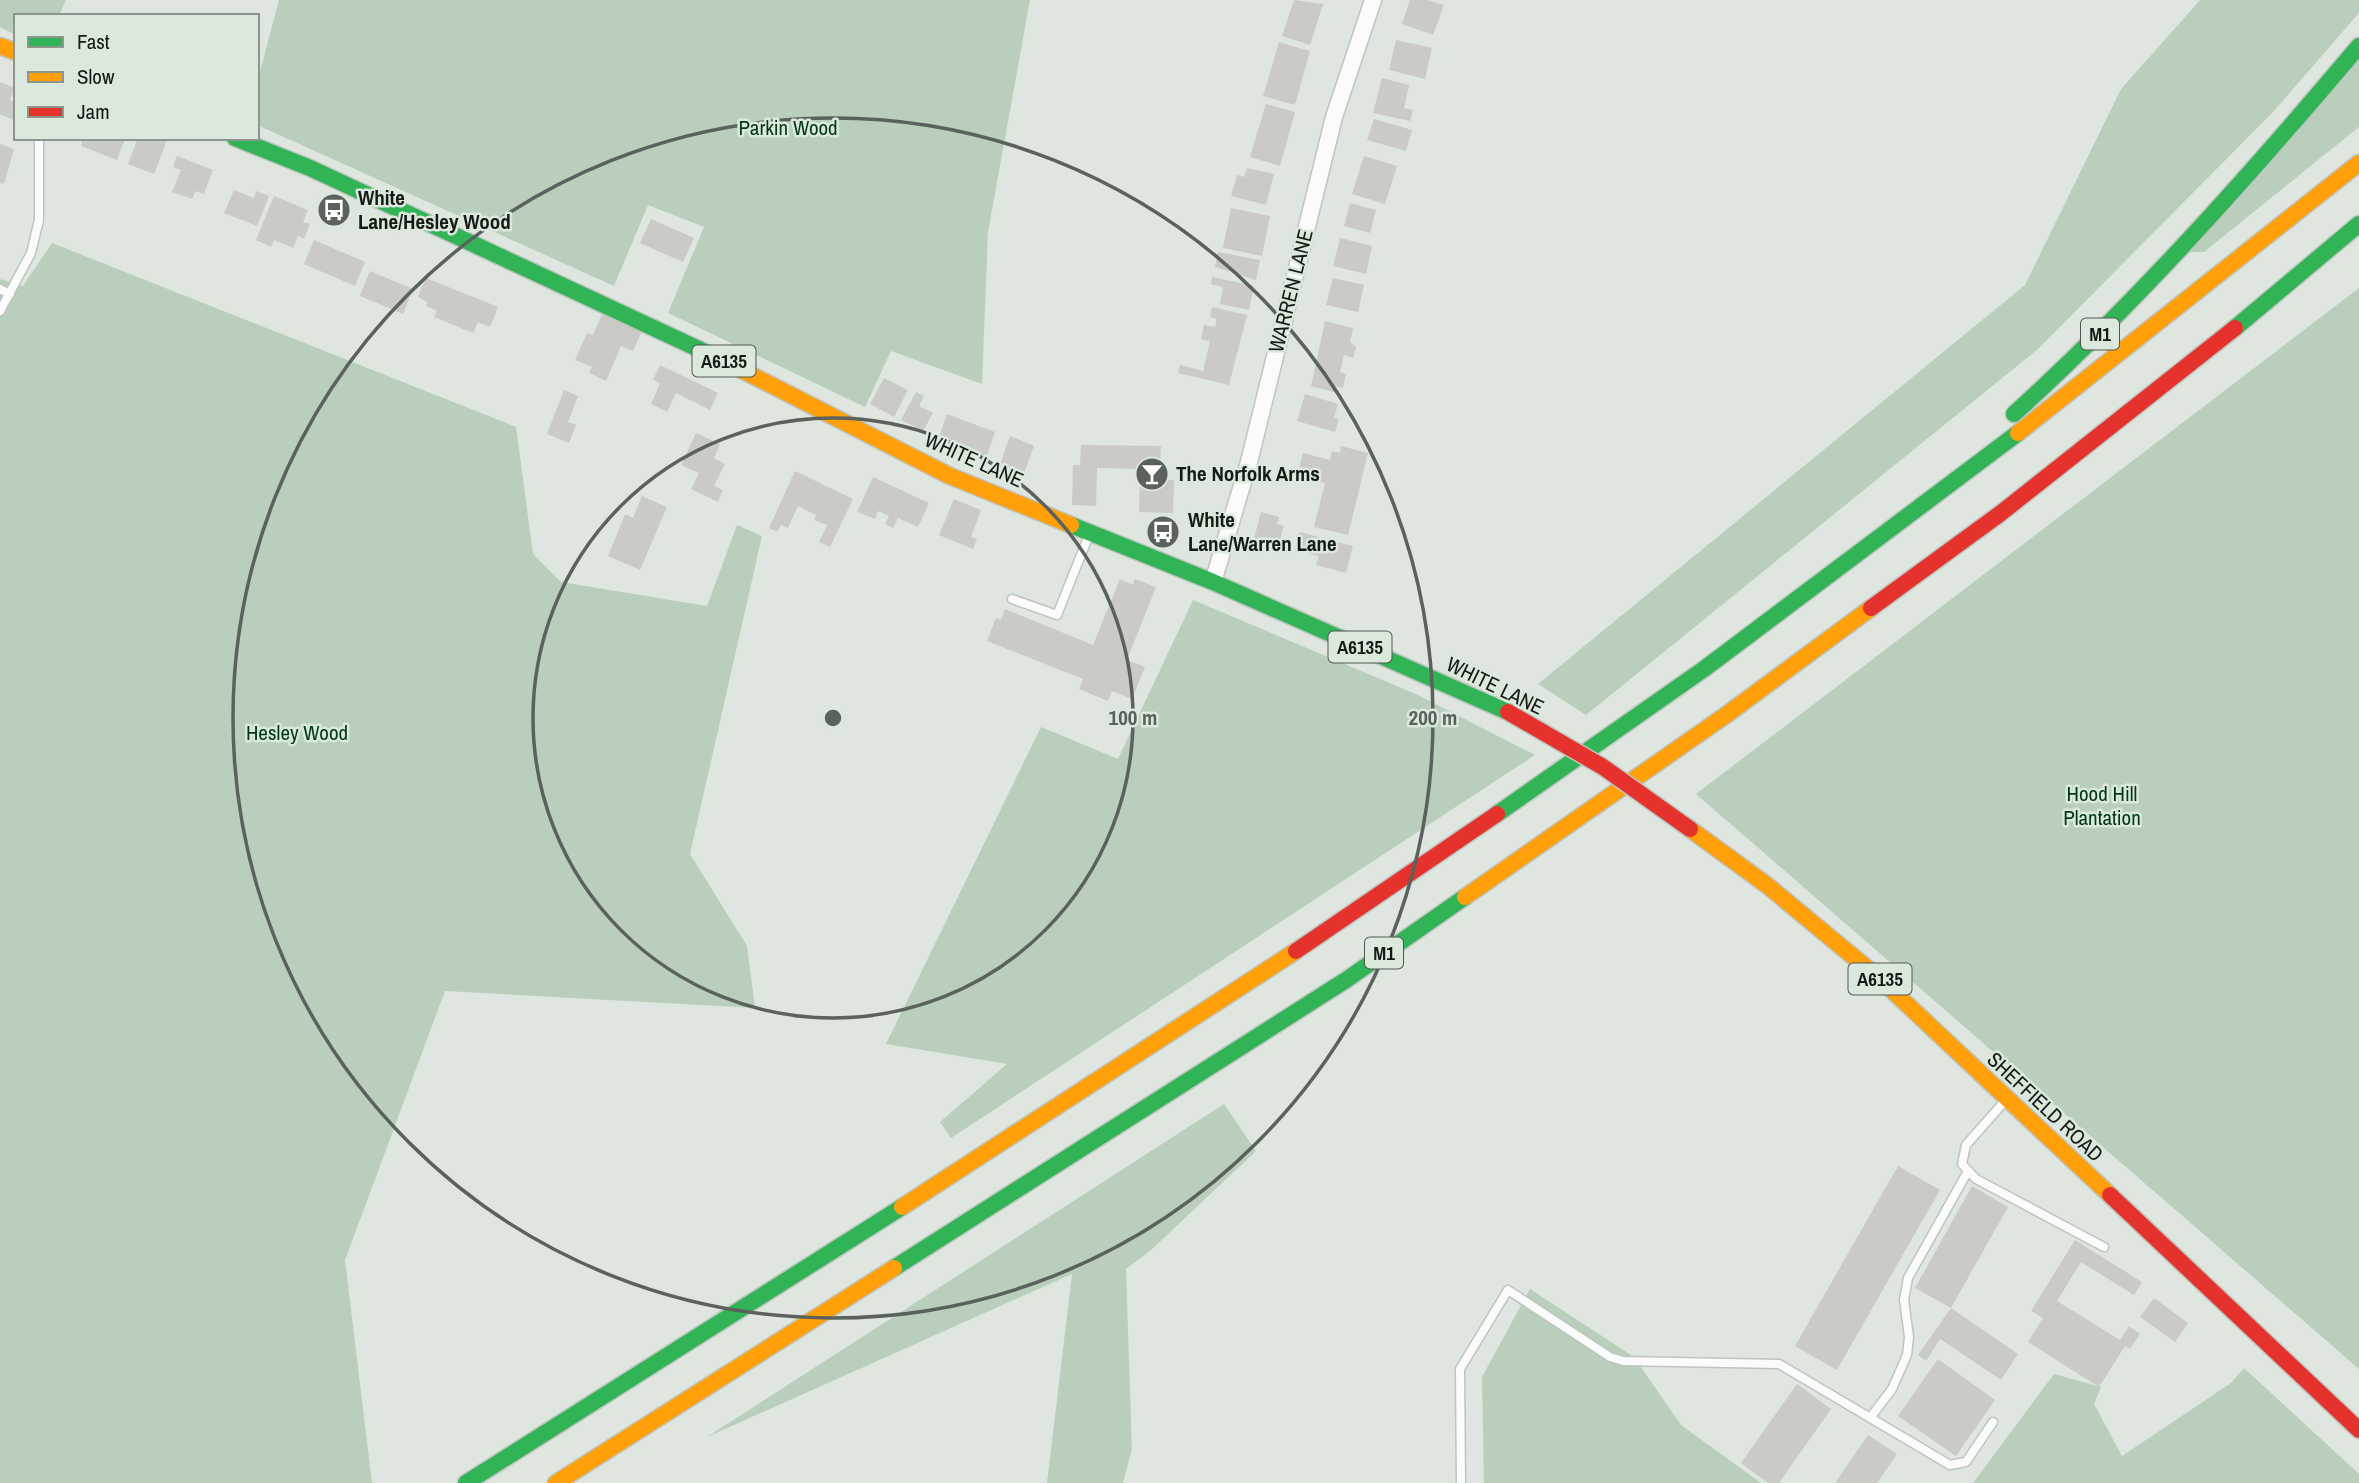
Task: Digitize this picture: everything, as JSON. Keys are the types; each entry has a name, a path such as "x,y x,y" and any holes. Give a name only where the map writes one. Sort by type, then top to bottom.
{"main road":[{"name":"M1","path":"1809,590 2082,354 2291,127 2359,46"},
{"name":"WHITE LANE","path":"240,140 310,168 672,334 950,476 1213,582 1508,712 1603,767 1690,829"},
{"name":"M1","path":"466,1483 1080,1094 1336,924 1704,669 2005,444 2359,163"},
{"name":"M1","path":"556,1483 1346,980 1726,715 1990,521 2179,375 2359,224"},
{"name":"M1","path":"2179,375 2325,275"},
{"name":"SHEFFIELD ROAD","path":"1690,829 1768,886 1879,978 2359,1430"}],"street":[{"name":"WARREN LANE","path":"1213,582 1249,462 1334,117 1373,0"}],"lane":[{"path":"0,311 31,253 39,220 39,140"},
{"path":"0,289 10,294"},
{"path":"1012,600 1057,615 1090,532"},
{"path":"2006,1100 1966,1145 1962,1164 1976,1179 2104,1247"},
{"path":"1870,1418 1892,1389 1907,1355 1909,1338 1904,1300 1908,1278 1969,1171"},
{"path":"1461,1483 1460,1369 1508,1290 1610,1357 1623,1361 1779,1364 1950,1465 1966,1462 1993,1422"}],"green space":[{"path":"0,0 66,0 60,14 14,14 14,34 0,27"},
{"name":"Parkin Wood","path":"279,0 1030,0 988,232 982,384 891,351 865,407 668,313 704,227 648,205 614,286 259,126 259,75"},
{"path":"2200,0 2359,0 2359,13 2273,112 2038,349 1586,715 1538,684 2025,285 2121,89"},
{"path":"2359,60 2359,127 2204,252 2190,252"},
{"name":"Hesley Wood","path":"52,243 516,427 533,554 561,582 707,606 737,525 762,536 690,854 747,946 755,1008 445,991 345,1260 372,1483 0,1483 0,279 23,286"},
{"name":"Hood Hill Plantation","path":"2359,288 2359,1369 1696,794"},
{"path":"1193,600 1418,695 1535,755 951,1138 940,1122 1007,1064 886,1044 1041,727 1118,759"},
{"path":"1224,1104 1256,1151 1151,1250 1126,1269 1132,1449 1123,1483 1047,1483 1072,1274 707,1437"},
{"path":"1530,1289 1634,1357 1681,1425 1761,1483 1484,1483 1482,1377"},
{"path":"2244,1368 2359,1474 2359,1483 1973,1483 2054,1374 2101,1387 2094,1404 2122,1456 2231,1383"}],"building":[{"path":"1294,0 1323,4 1310,45 1282,36"},
{"path":"1410,0 1428,0 1444,5 1433,35 1402,24"},
{"path":"1396,40 1432,48 1425,79 1389,70"},
{"path":"1279,42 1310,51 1295,105 1263,96"},
{"path":"1382,78 1409,85 1404,108 1413,110 1410,121 1373,113"},
{"path":"0,82 14,88 10,100 14,102 14,120 0,114"},
{"path":"1266,104 1295,112 1280,166 1250,157"},
{"path":"1374,119 1412,130 1406,151 1367,140"},
{"path":"82,140 125,140 117,160 81,146"},
{"path":"137,140 167,140 154,174 128,164"},
{"path":"0,144 14,149 4,184 0,183"},
{"path":"177,156 213,170 204,194 196,191 192,199 172,192 181,170 173,167"},
{"path":"1364,156 1397,166 1385,204 1352,194"},
{"path":"1247,168 1274,174 1266,205 1231,196 1237,175 1244,177"},
{"path":"234,190 254,198 256,191 269,196 257,226 224,213"},
{"path":"274,196 308,210 303,222 310,224 304,239 298,236 293,248 274,240 271,247 256,240"},
{"path":"1350,203 1376,210 1370,233 1344,226"},
{"path":"1231,208 1270,216 1262,256 1223,248"},
{"path":"651,219 694,238 683,262 640,243"},
{"path":"1340,238 1372,246 1366,274 1333,266"},
{"path":"314,240 365,262 355,286 304,264"},
{"path":"1218,252 1260,260 1256,280 1215,267"},
{"path":"370,271 413,289 403,314 360,296"},
{"path":"1212,277 1254,286 1249,310 1220,304 1223,287 1211,284"},
{"path":"426,278 498,307 490,327 478,322 473,333 434,317 437,311 426,306 428,302 418,297"},
{"path":"1333,278 1364,285 1358,312 1326,305"},
{"path":"1212,307 1247,315 1229,385 1178,373 1180,365 1203,371 1210,341 1201,339 1204,325 1215,327 1217,319 1210,317"},
{"path":"602,314 642,331 633,351 621,346 606,381 589,373 592,367 575,360 587,333 593,335"},
{"path":"1325,321 1353,328 1350,342 1356,347 1353,358 1344,355 1340,372 1346,374 1343,388 1335,386 1334,392 1311,386"},
{"path":"660,365 718,393 710,410 676,393 667,412 651,404 660,383 653,380"},
{"path":"884,378 908,390 894,417 870,404"},
{"path":"564,390 578,396 568,422 576,425 569,443 547,434"},
{"path":"916,392 924,396 919,406 933,413 923,431 901,420"},
{"path":"1305,394 1338,404 1334,418 1339,419 1335,432 1297,421"},
{"path":"947,414 995,432 986,458 938,440"},
{"path":"696,433 720,444 714,458 725,464 714,486 723,490 718,502 691,489 699,473 681,465"},
{"path":"1010,436 1034,446 1023,476 999,467"},
{"name":"The Norfolk Arms","path":"1081,445 1161,446 1160,464 1165,464 1164,480 1174,480 1173,513 1139,512 1140,469 1097,468 1096,506 1072,505 1073,465 1080,465"},
{"path":"1341,446 1368,453 1348,535 1314,527 1325,483 1297,476 1303,453 1330,460 1332,451 1340,453"},
{"path":"795,471 853,499 830,547 819,542 827,525 814,520 816,515 798,506 788,528 781,525 777,532 769,528"},
{"path":"873,477 929,503 918,527 898,518 893,528 885,524 889,516 878,511 875,519 857,512"},
{"path":"642,496 667,507 640,570 608,556 625,514 633,518"},
{"path":"954,499 981,510 971,537 977,539 973,549 939,535"},
{"path":"1261,512 1279,517 1277,524 1284,526 1280,540 1271,538 1269,544 1254,539"},
{"path":"1300,532 1353,546 1346,573 1316,565 1319,556 1295,550"},
{"path":"1120,579 1133,585 1135,579 1156,587 1127,660 1145,667 1132,699 1112,691 1108,701 1079,689 1083,679 987,641 996,618 1001,620 1005,609 1093,645"},
{"path":"1898,1166 1940,1190 1837,1370 1795,1346"},
{"path":"1972,1186 2008,1207 1951,1308 1915,1288"},
{"path":"2075,1240 2142,1282 2134,1295 2081,1262 2057,1301 2120,1340 2129,1326 2140,1334 2130,1349 2125,1346 2099,1387 2028,1342 2043,1318 2031,1311"},
{"path":"2154,1298 2188,1323 2175,1342 2140,1317"},
{"path":"1951,1308 2018,1354 2001,1380 1940,1339 1926,1361 1918,1355"},
{"path":"1938,1359 1995,1400 1956,1456 1898,1416"},
{"path":"1797,1384 1831,1409 1779,1483 1768,1483 1741,1463"},
{"path":"1868,1435 1897,1454 1877,1483 1835,1483"}],"traffic: fast":[{"path":"2014,414 2105,327 2192,236 2359,46"},
{"path":"240,140 310,168 720,359"},
{"path":"2235,328 2359,224"},
{"path":"1497,814 1704,669 2018,433"},
{"path":"1071,525 1213,582 1508,712"},
{"path":"894,1268 1346,980 1465,897"},
{"path":"466,1483 902,1207"}],"traffic: slow":[{"path":"0,46 14,51"},
{"path":"2018,433 2359,163"},
{"path":"720,359 950,476 1071,525"},
{"path":"1465,897 1726,715 1871,608"},
{"path":"1690,829 1768,886 1879,978 2110,1195"},
{"path":"902,1207 1296,951"},
{"path":"556,1483 894,1268"}],"traffic: jam":[{"path":"1871,608 2001,513 2235,328"},
{"path":"1508,712 1603,767 1690,829"},
{"path":"1296,951 1497,814"},
{"path":"2110,1195 2359,1430"}],"place":[{"name":"White Lane/Hesley Wood","path":"334,210"},
{"name":"The Norfolk Arms","path":"1152,474"},
{"name":"White Lane/Warren Lane","path":"1163,532"}]}
